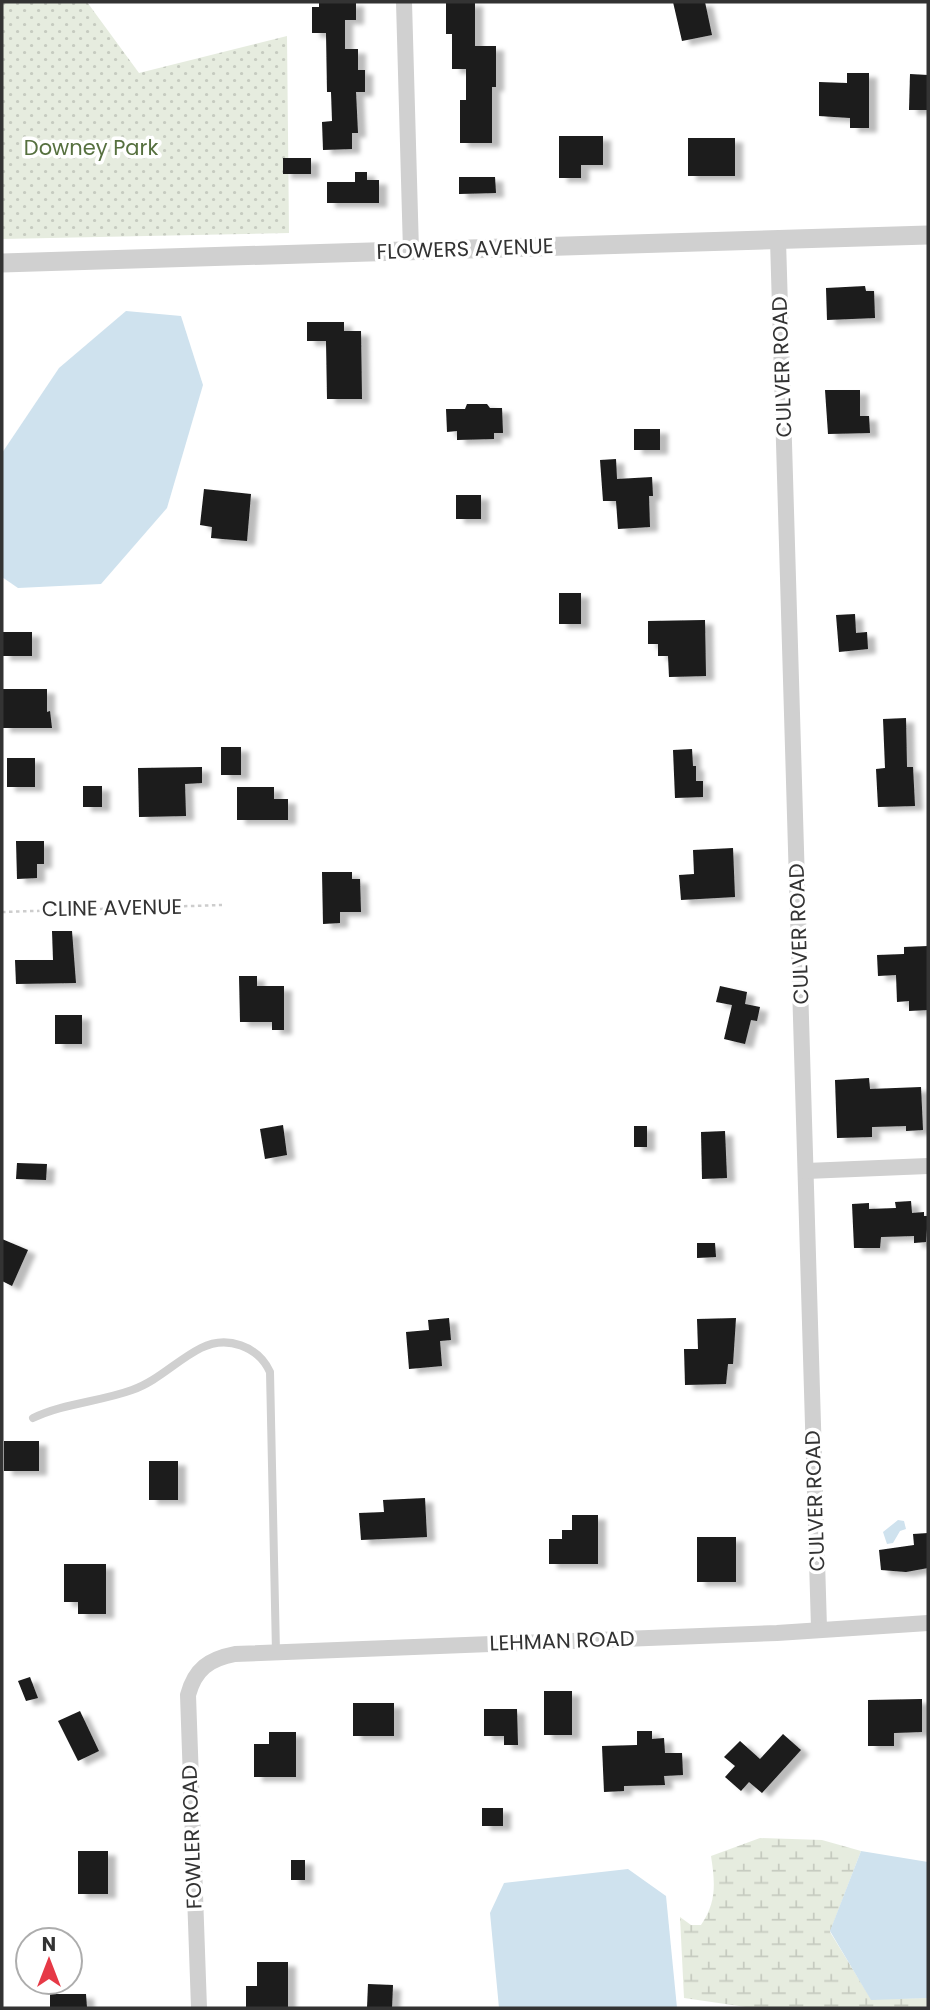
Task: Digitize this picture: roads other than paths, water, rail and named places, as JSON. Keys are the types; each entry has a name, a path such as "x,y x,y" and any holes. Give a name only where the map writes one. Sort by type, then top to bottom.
{"street":[{"path":"404,2 411,251"},
{"name":"FLOWERS AVENUE","path":"2,263 928,235"},
{"name":"CULVER ROAD","path":"778,240 819,1628"},
{"path":"806,1171 928,1166"},
{"name":"LEHMAN ROAD","path":"200,1669 217,1657 276,1652 777,1633 819,1628 928,1623"},
{"name":"FOWLER ROAD","path":"199,2008 187,1714 188,1695 200,1669"}],"lane":[{"path":"33,1418 50,1410 137,1388 209,1346 239,1344 252,1349 265,1360 270,1371 276,1652"}],"water":[{"path":"126,311 181,316 203,385 167,508 101,584 18,588 2,577 2,453 59,368"},
{"path":"898,1520 904,1521 906,1529 900,1531 893,1543 887,1544 883,1532"},
{"path":"861,1851 928,1862 928,1998 871,2000 830,1931"},
{"path":"628,1869 666,1896 677,2008 499,2008 490,1913 504,1883"}],"park label":[{"name":"Downey Park","path":"91,148"}]}
